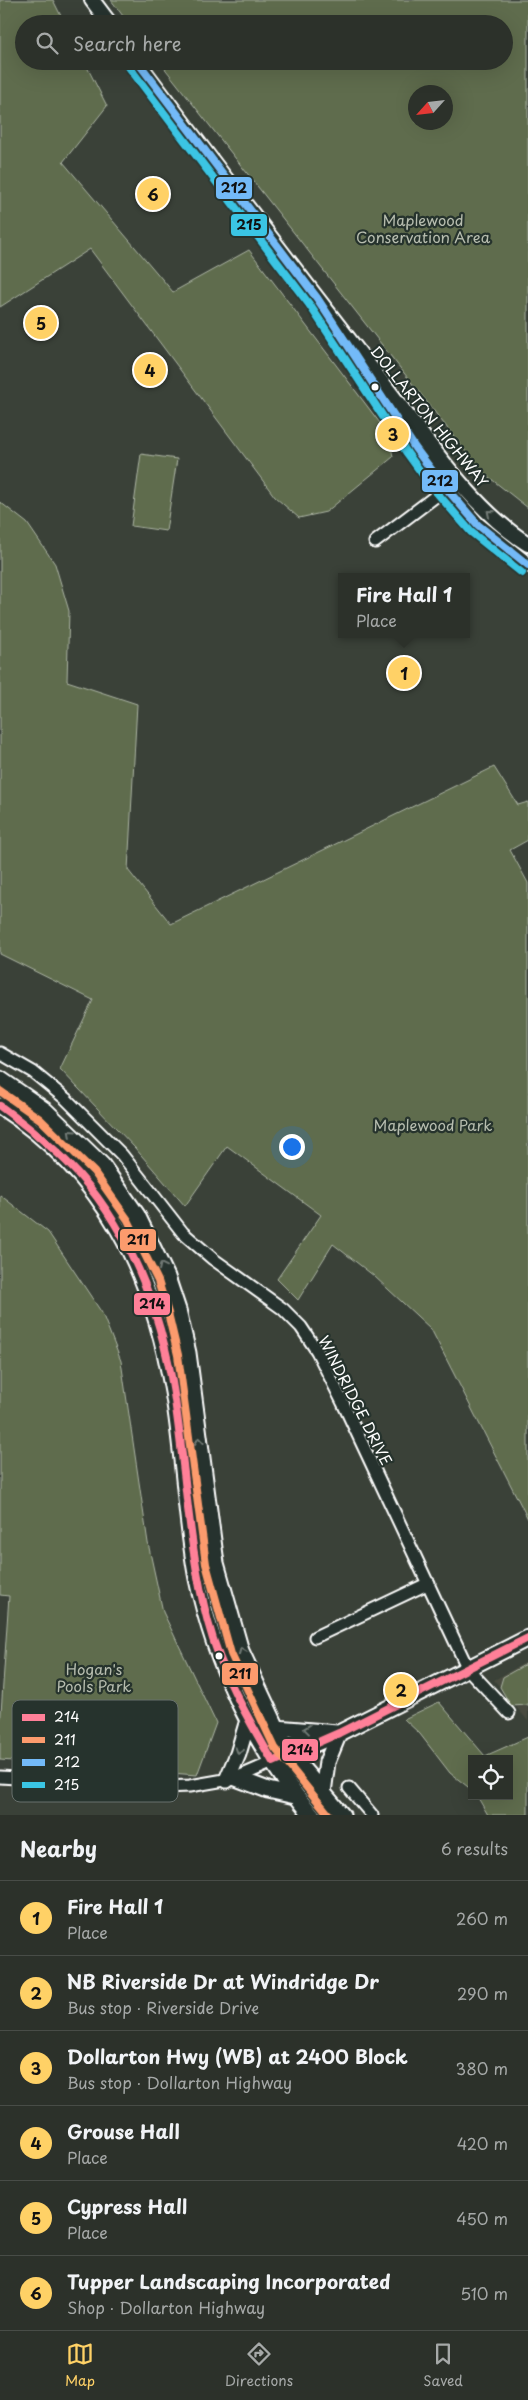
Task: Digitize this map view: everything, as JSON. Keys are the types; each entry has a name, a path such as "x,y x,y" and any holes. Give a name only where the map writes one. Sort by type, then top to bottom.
{"main road":[{"path":"0,1079 46,1111 102,1164 137,1215 167,1277 188,1353 214,1554 225,1601 241,1651 276,1728 292,1754 342,1815"},
{"path":"0,1106 21,1120 61,1154 81,1176 113,1219 134,1258 150,1295 163,1341 174,1393 184,1490 198,1580 208,1624 221,1661 248,1720 295,1796 312,1815"},
{"path":"273,1762 339,1733 528,1638"},
{"path":"248,1720 232,1779 295,1796"},
{"path":"276,1728 339,1733"},
{"path":"323,1793 327,1762 339,1733"}],"street":[{"path":"92,0 103,15"},
{"name":"DOLLARTON HIGHWAY","path":"144,70 317,298 458,479 484,508 528,544"},
{"name":"DOLLARTON HIGHWAY","path":"317,298 415,448 446,488 478,524 528,565"},
{"path":"375,542 458,479"},
{"name":"WINDRIDGE DRIVE","path":"0,1053 33,1072 66,1099 122,1156 183,1233 213,1259 283,1309 301,1327 317,1351 343,1403 468,1668 509,1713"},
{"path":"315,1637 429,1584"},
{"path":"178,1786 232,1779 273,1762"},
{"path":"348,1788 372,1815"}],"shaded area":[{"path":"528,1661 528,1721 494,1680"}],"green space":[{"path":"0,0 53,0 60,15 15,15 15,70 89,70 107,106 63,162 173,292 249,250 389,435 393,457 326,512 299,518 275,497 90,249 0,307"},
{"name":"Maplewood Conservation Area","path":"111,0 528,0 528,508 481,471 166,70 513,70 513,15 122,15"},
{"path":"141,454 177,459 166,531 131,526"},
{"name":"Maplewood Park","path":"0,502 27,523 55,564 69,611 67,681 137,704 128,870 171,924 494,767 518,805 528,802 528,840 510,850 528,883 528,1519 431,1329 374,1276 333,1244 298,1300 277,1279 321,1215 227,1146 185,1206 135,1148 60,1069 93,1000 0,954"},
{"name":"Hogan's Pools Park","path":"0,1195 48,1232 102,1313 121,1361 148,1543 163,1612 216,1723 197,1775 178,1774 178,1700 12,1700 12,1761 0,1760 0,1728 9,1596 0,1595"},
{"path":"528,1663 528,1705 511,1706 500,1687 503,1677"},
{"path":"439,1702 484,1755 468,1755 468,1787 450,1773 420,1734 404,1719"},
{"path":"528,1737 528,1815 488,1815 479,1800 513,1800 513,1755 487,1755"}],"transit line":[{"name":"215","path":"131,70 309,304 407,453 431,486 471,532 522,573"},
{"name":"212","path":"144,70 317,298 415,448 439,480 478,525 528,565"},
{"name":"211","path":"0,1091 40,1119 94,1172 128,1220 158,1281 178,1355 206,1564 231,1654 275,1748 329,1815"},
{"name":"214","path":"0,1106 51,1147 89,1186 108,1212 124,1240 151,1300 168,1362 174,1394 196,1565 213,1641 244,1711 273,1762 339,1733 528,1638"}],"place":[{"name":"Tupper Landscaping Incorporated","path":"153,194"},
{"name":"Cypress Hall","path":"41,323"},
{"name":"Grouse Hall","path":"150,370"},
{"name":"Dollarton Hwy (WB) at 2400 Block","path":"393,434"},
{"name":"Fire Hall 1","path":"404,673"},
{"name":"NB Riverside Dr at Windridge Dr","path":"401,1690"}]}
